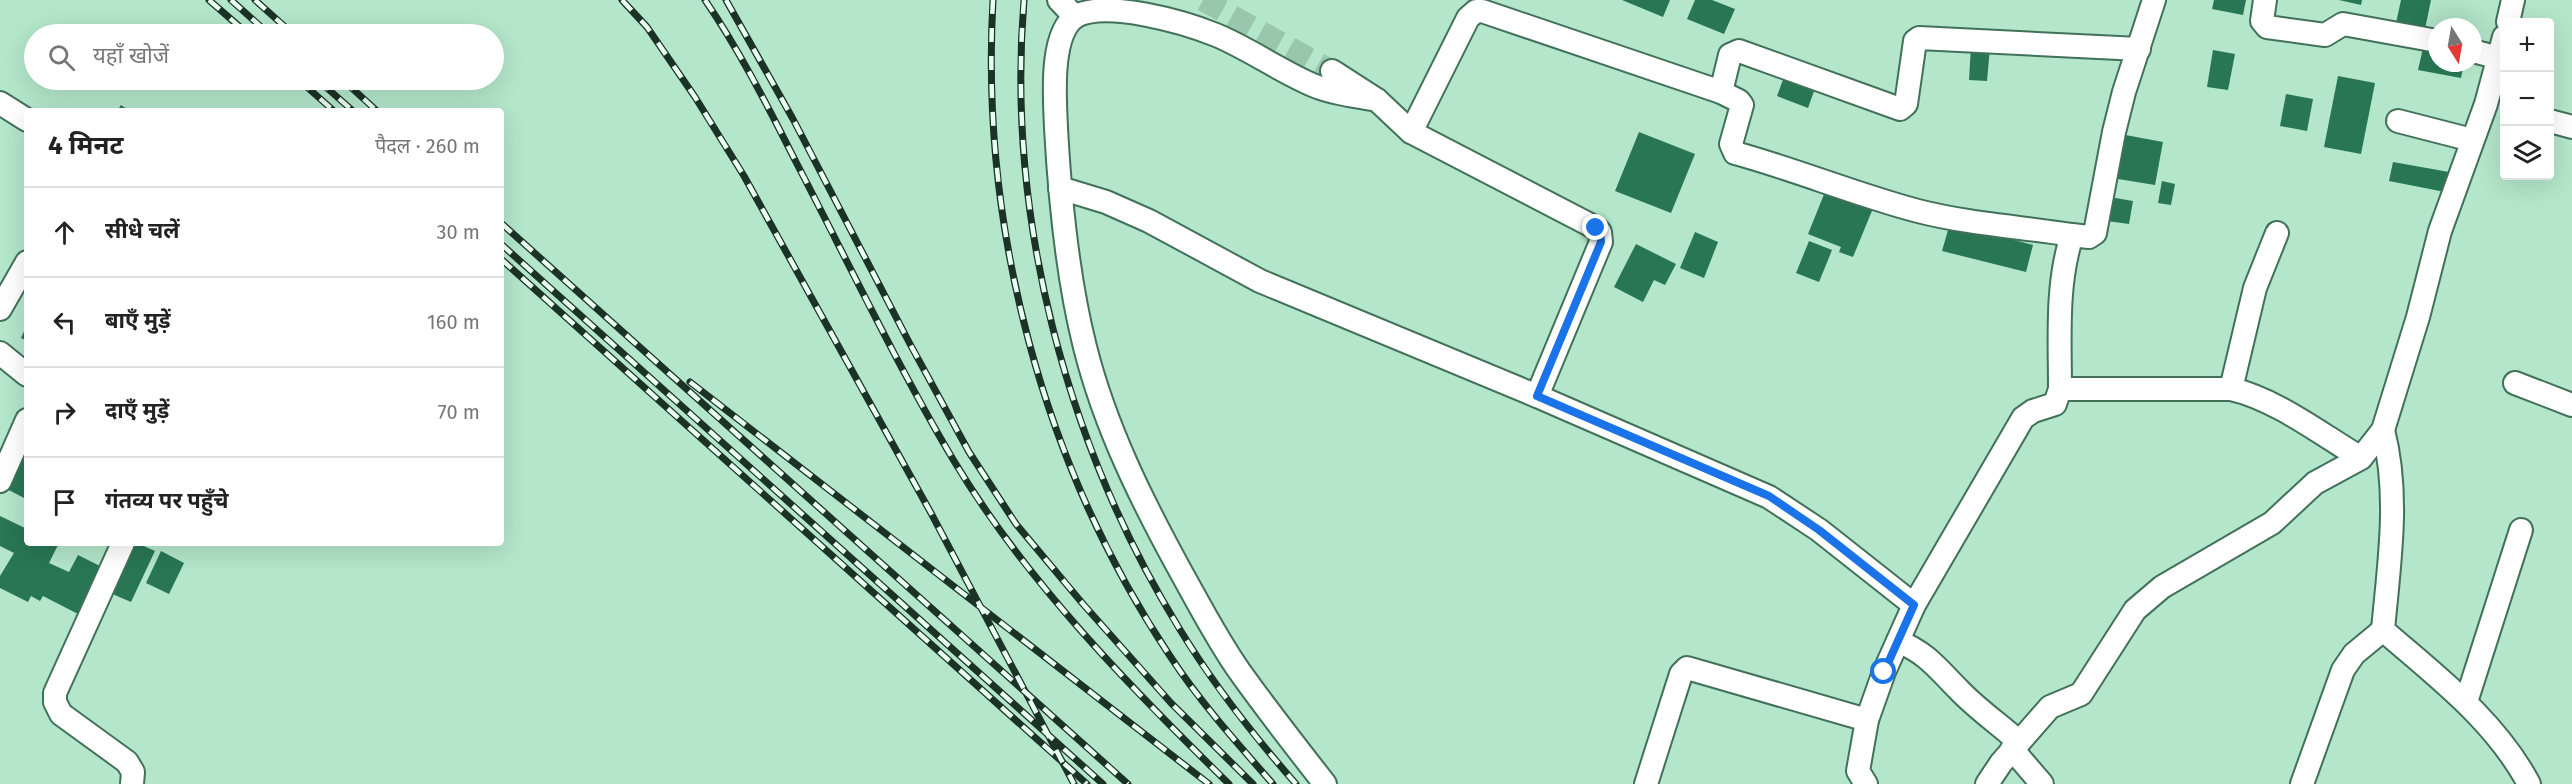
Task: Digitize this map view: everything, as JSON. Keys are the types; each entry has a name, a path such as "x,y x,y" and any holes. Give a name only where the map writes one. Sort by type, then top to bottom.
{"street":[{"path":"1059,0 1075,17"},
{"path":"1411,132 1468,18 1476,11 1482,11 1721,92 1739,101 1742,105 1731,144 1736,153 1926,213 1992,225 2089,237 2096,233 2114,132 2154,0"},
{"path":"2265,0 2262,21 2267,27 2325,35 2343,24 2428,39"},
{"path":"2509,18 2513,0"},
{"path":"1325,784 1239,671 1212,629 1131,477 1107,414 1085,347 1065,236 1054,102 1056,64 1063,34 1075,17 1094,10 1120,8 1164,18 1218,36 1317,87 1377,100"},
{"path":"1721,92 1730,55 1739,51 1900,109 1906,104 1912,53 1915,41 1920,38 2139,49"},
{"path":"2482,50 2500,47"},
{"path":"1987,784 2015,746 2050,707 2081,694 2135,610 2162,587 2272,523 2315,483 2361,458 2383,430 2418,317 2440,231 2472,140 2495,107 2500,64"},
{"path":"1332,71 1377,100 1411,132 1600,232 1601,242 1537,396"},
{"path":"0,102 24,118"},
{"path":"2398,121 2472,140"},
{"path":"2554,122 2572,126"},
{"path":"1060,188 1117,207 1149,221 1260,281 1537,396 1769,496 1819,530 1914,605"},
{"path":"2231,389 2255,288 2277,233"},
{"path":"1866,784 1858,771 1867,720 1914,605 2023,418 2033,411 2055,404 2060,389 2061,283 2072,235"},
{"path":"4,294 24,266"},
{"path":"0,352 24,372"},
{"path":"2515,383 2572,405"},
{"path":"2060,389 2231,389 2247,392 2361,458"},
{"path":"0,481 24,427"},
{"path":"2301,784 2343,670 2354,654 2383,630 2392,506 2390,458 2383,430"},
{"path":"2466,702 2522,530"},
{"path":"122,546 55,693 55,702 61,714 131,767 132,784"},
{"path":"2383,630 2466,702 2510,751 2529,784"},
{"path":"1898,641 1915,648 1936,664 2015,746 2042,784"},
{"path":"1646,784 1681,674 1687,668 1867,720"}],"building":[{"path":"1622,0 1670,0 1663,17"},
{"path":"1695,0 1712,0 1735,9 1724,34 1687,19"},
{"path":"2214,0 2246,0 2243,15 2212,9"},
{"path":"2339,0 2362,0 2361,5"},
{"path":"2401,0 2431,0 2425,29 2396,23"},
{"path":"2424,44 2428,45 2428,72 2418,70"},
{"path":"1971,46 1990,47 1987,81 1969,80"},
{"path":"2213,50 2235,54 2228,90 2207,87"},
{"path":"1787,69 1818,80 1808,108 1777,96"},
{"path":"2429,72 2462,72 2461,78"},
{"path":"2338,76 2375,83 2361,154 2324,147"},
{"path":"2286,94 2313,99 2307,131 2280,126"},
{"path":"1639,132 1695,154 1671,213 1615,191"},
{"path":"2120,134 2163,142 2155,185 2112,178"},
{"path":"2393,162 2449,172 2445,192 2389,181"},
{"path":"2162,181 2175,184 2171,205 2158,203"},
{"path":"1829,182 1876,201 1853,257 1839,252 1841,247 1808,234"},
{"path":"2104,196 2133,201 2129,224 2100,220"},
{"path":"1950,223 2033,245 2026,272 1942,251"},
{"path":"1695,232 1718,242 1704,278 1680,268"},
{"path":"1809,241 1832,250 1819,282 1796,273"},
{"path":"1636,244 1676,264 1665,285 1654,280 1643,302 1614,287"},
{"path":"24,450 24,498 3,487"},
{"path":"0,516 24,528 24,546 58,546 49,563 69,572 78,555 104,568 80,615 43,596 40,601 31,596 28,602 0,588 0,576 14,553 0,546"},
{"path":"124,546 144,546 155,551 131,602 103,590"},
{"path":"161,551 184,563 169,594 146,583"}],"tunnel":[{"path":"1203,0 1332,71"}],"railway":[{"path":"209,0 237,24"},
{"path":"231,0 258,24"},
{"path":"255,0 282,24"},
{"path":"622,0 647,27 695,97 744,176 931,513 1074,784"},
{"path":"705,0 764,100 913,388 982,505 1013,548 1081,631 1117,671 1229,784"},
{"path":"726,0 793,119 969,452 1016,524 1171,703 1253,784"},
{"path":"993,0 992,86 997,172 1010,258 1029,342 1055,425 1087,505 1125,583 1170,656 1206,706 1273,784"},
{"path":"1024,0 1021,82 1025,164 1035,246 1052,326 1076,406 1105,483 1139,557 1179,628 1234,709 1296,784"},
{"path":"310,90 331,108"},
{"path":"329,90 350,108"},
{"path":"354,90 374,108"},
{"path":"504,226 1128,784"},
{"path":"504,247 1103,784"},
{"path":"504,262 1087,784"},
{"path":"690,382 1209,784"}],"route":[{"path":"1596,228 1602,237 1601,242 1537,396 1769,496 1819,530 1914,605 1884,672"}]}
